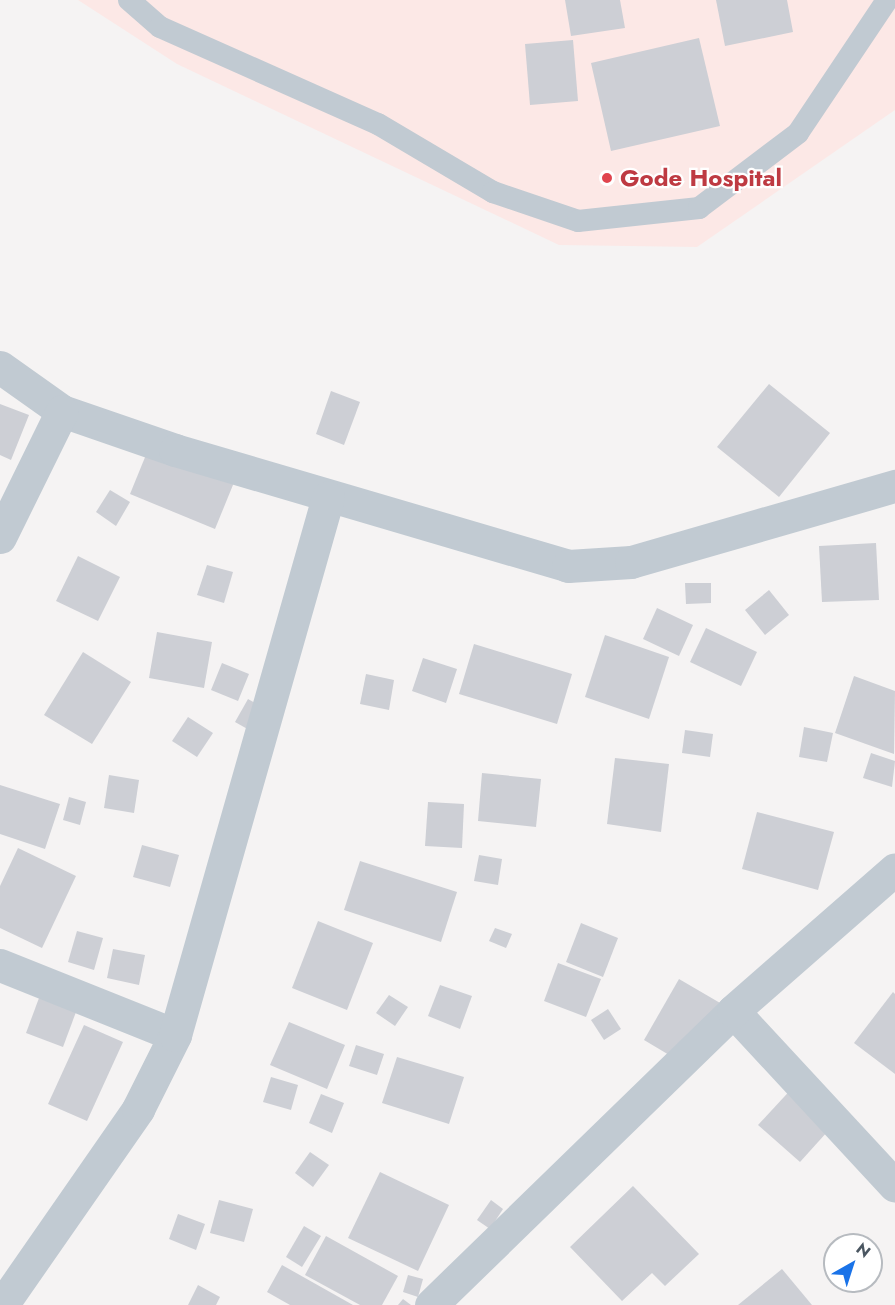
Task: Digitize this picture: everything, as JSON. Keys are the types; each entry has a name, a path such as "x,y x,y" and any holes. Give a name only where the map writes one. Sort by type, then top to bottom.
{"street":[{"path":"0,368 62,411 328,497 568,566 596,567 631,562 895,486"},
{"path":"0,537 62,411"},
{"path":"2,1305 138,1109 175,1035 328,497"},
{"path":"431,1305 733,1011 895,869"},
{"path":"0,965 175,1035"},
{"path":"733,1011 895,1186"}],"lane":[{"path":"129,0 160,27 378,124 493,192 578,221 699,208 798,133 887,0"}],"shaded area":[{"name":"Gode Hospital","path":"78,0 895,0 895,110 697,247 559,245 177,64"}],"building":[{"path":"565,0 620,0 625,28 571,36"},
{"path":"716,0 787,0 793,32 725,46"},
{"path":"699,38 720,126 611,151 591,63"},
{"path":"573,40 578,101 530,105 525,44"},
{"path":"769,384 830,433 779,497 717,447"},
{"path":"331,391 360,402 344,445 316,434"},
{"path":"0,404 29,415 11,460 0,455"},
{"path":"150,445 235,480 215,529 130,494"},
{"path":"110,490 130,502 116,526 96,512"},
{"path":"876,543 879,600 822,602 819,546"},
{"path":"78,556 120,577 98,621 56,601"},
{"path":"207,565 233,572 224,603 197,595"},
{"path":"685,583 711,583 711,603 686,604"},
{"path":"769,590 789,615 765,635 745,610"},
{"path":"657,608 693,625 679,656 643,639"},
{"path":"706,628 757,652 741,686 690,662"},
{"path":"157,632 212,642 204,688 149,678"},
{"path":"605,635 669,657 649,719 585,697"},
{"path":"474,644 572,674 557,724 459,694"},
{"path":"83,652 131,682 92,744 44,715"},
{"path":"423,658 457,669 446,703 412,691"},
{"path":"222,663 249,674 238,701 211,690"},
{"path":"366,674 394,680 389,710 360,704"},
{"path":"854,676 895,691 894,754 835,733"},
{"path":"248,699 264,708 251,731 235,722"},
{"path":"188,717 213,733 197,757 172,741"},
{"path":"804,727 833,733 827,762 799,757"},
{"path":"685,730 713,734 710,757 682,753"},
{"path":"871,753 895,761 892,787 863,778"},
{"path":"615,758 669,764 661,832 607,824"},
{"path":"482,773 541,779 536,827 478,821"},
{"path":"109,775 139,780 134,813 104,808"},
{"path":"0,785 60,804 45,849 0,834"},
{"path":"69,797 86,802 80,825 63,820"},
{"path":"428,802 464,804 462,848 425,846"},
{"path":"757,812 834,832 818,890 742,869"},
{"path":"142,845 179,855 170,887 133,877"},
{"path":"18,848 76,876 42,948 0,928 0,886"},
{"path":"479,855 502,859 498,885 474,881"},
{"path":"360,861 457,892 441,942 344,910"},
{"path":"318,921 373,943 347,1010 292,988"},
{"path":"581,923 618,938 603,977 566,962"},
{"path":"495,928 512,934 506,948 489,941"},
{"path":"77,931 103,938 94,970 68,962"},
{"path":"113,949 145,955 139,985 107,978"},
{"path":"558,963 601,979 586,1017 544,1001"},
{"path":"679,979 727,1007 691,1068 644,1040"},
{"path":"440,985 472,996 460,1029 428,1016"},
{"path":"893,992 895,994 895,1074 854,1043"},
{"path":"389,995 408,1007 395,1026 376,1013"},
{"path":"39,998 76,1012 63,1047 26,1033"},
{"path":"608,1009 621,1029 604,1040 591,1020"},
{"path":"289,1022 345,1045 327,1089 270,1065"},
{"path":"84,1025 123,1042 87,1121 48,1104"},
{"path":"356,1045 384,1054 377,1075 349,1066"},
{"path":"397,1057 464,1077 449,1124 382,1103"},
{"path":"271,1077 298,1085 291,1110 263,1102"},
{"path":"796,1084 837,1121 800,1162 758,1125"},
{"path":"321,1094 344,1103 332,1133 309,1123"},
{"path":"310,1152 329,1165 313,1187 295,1173"},
{"path":"380,1172 449,1205 418,1271 348,1238"},
{"path":"633,1186 699,1254 665,1286 652,1273 622,1301 570,1247"},
{"path":"219,1200 253,1209 244,1242 210,1233"},
{"path":"491,1200 503,1209 490,1229 477,1220"},
{"path":"178,1214 205,1224 196,1250 169,1239"},
{"path":"304,1226 321,1236 302,1267 286,1257"},
{"path":"326,1236 398,1276 382,1305 360,1305 305,1275"},
{"path":"282,1265 353,1305 290,1305 267,1292"},
{"path":"782,1269 812,1305 738,1305"},
{"path":"408,1275 423,1279 418,1297 403,1292"},
{"path":"198,1285 220,1297 216,1305 188,1305"},
{"path":"403,1299 411,1305 398,1305"}],"place":[{"name":"Gode Hospital","path":"607,178"}]}
